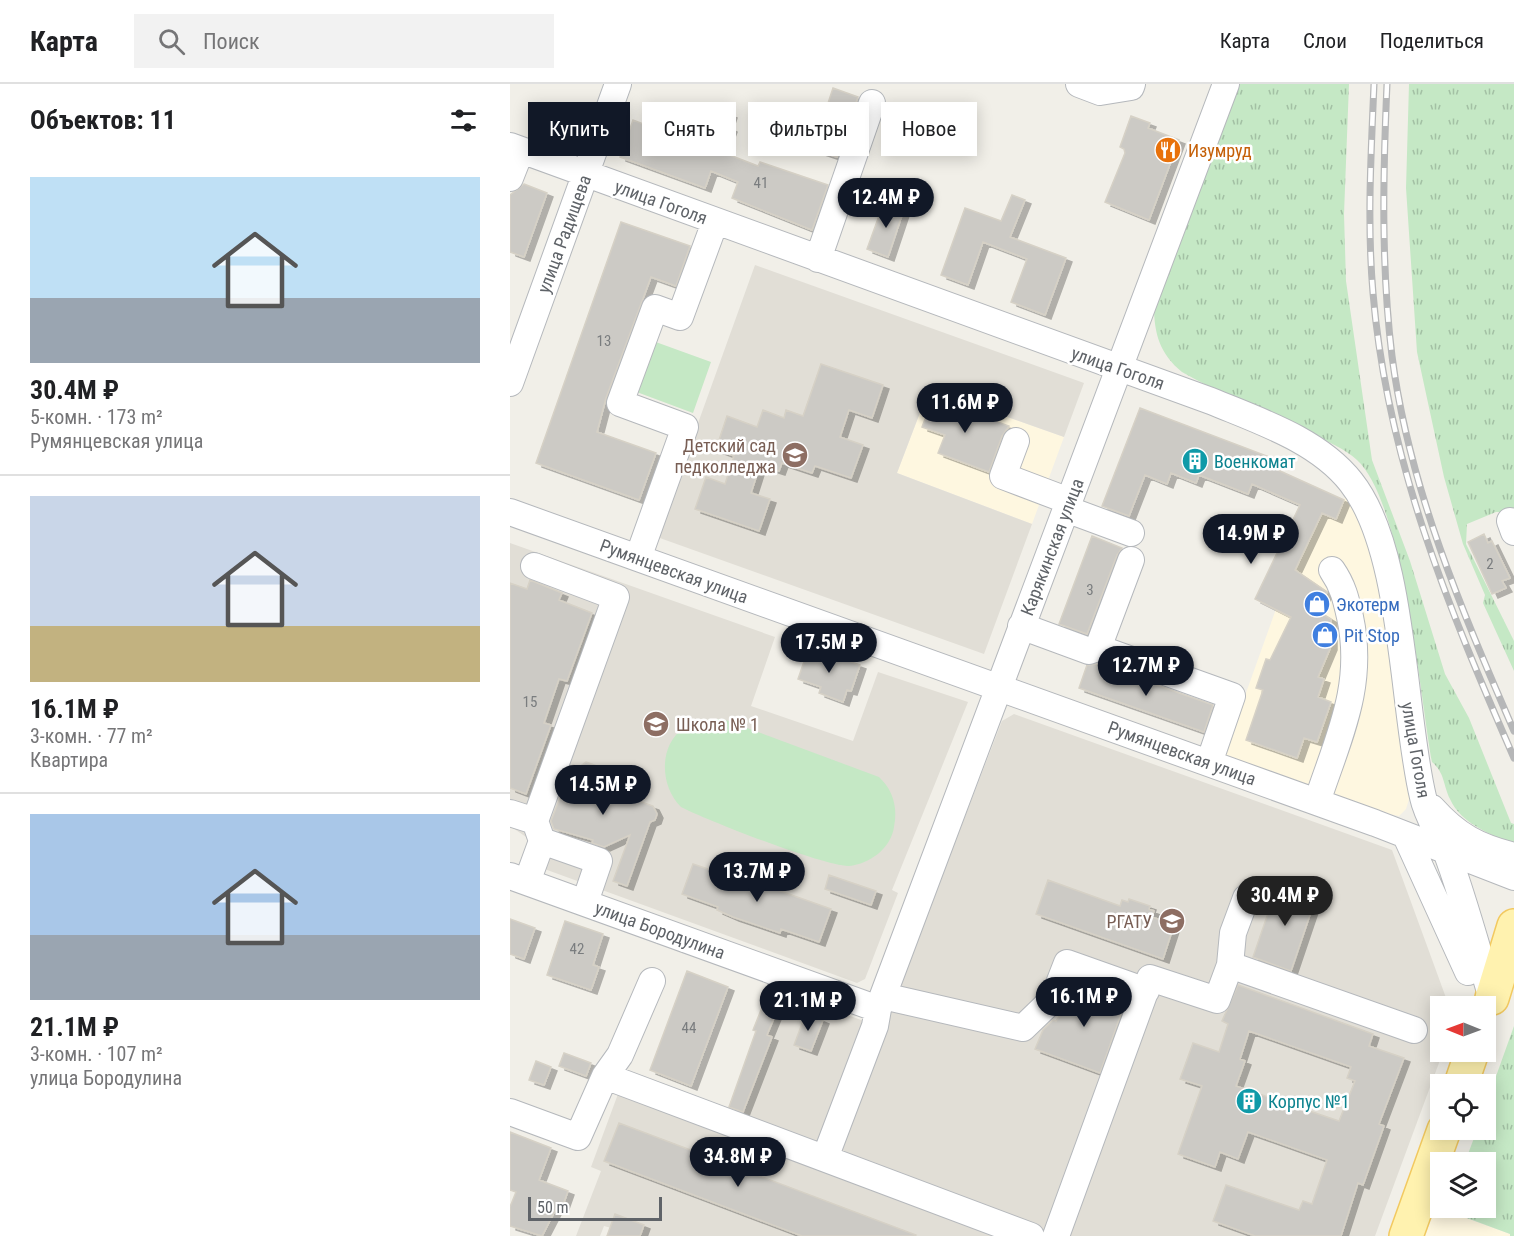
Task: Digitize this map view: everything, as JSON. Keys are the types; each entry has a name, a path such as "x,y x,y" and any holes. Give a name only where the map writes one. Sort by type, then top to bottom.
{"main road":[{"path":"1489,996 1514,926"},
{"path":"1491,996 1514,952"},
{"path":"1406,1236 1440,1140"}],"street":[{"name":"улица Радищева","path":"510,383 618,84"},
{"path":"1079,84 1100,92 1131,87 1132,84"},
{"name":"Карякинская улица","path":"825,1158 875,1026 880,1003 1226,84"},
{"path":"818,259 872,103"},
{"name":"улица Гоголя","path":"515,148 1211,401 1276,429 1326,459 1351,482 1372,518 1388,570 1423,799 1446,852 1482,996"},
{"path":"510,178 515,148"},
{"path":"638,558 686,427 620,403 655,308 680,317 715,222"},
{"path":"1016,441 1003,476 1131,532"},
{"name":"Румянцевская улица","path":"510,512 1317,802 1514,877"},
{"path":"1098,648 1131,560"},
{"path":"519,879 538,831 616,597 534,566"},
{"path":"1317,802 1350,705 1356,671 1355,638 1344,587 1332,570"},
{"path":"1021,626 1089,651 1098,648 1232,696 1209,763"},
{"path":"1423,799 1451,829 1485,849 1514,856"},
{"path":"510,813 538,831 599,861 585,902"},
{"path":"1406,836 1480,996"},
{"name":"улица Бородулина","path":"519,879 880,1003 1023,1028 1053,999 1067,963 1146,991"},
{"path":"1056,1236 1150,978 1217,1000 1230,965 1233,933 1246,898"},
{"path":"1230,965 1414,1030"},
{"path":"510,1112 578,1137 605,1076 620,1055 651,981"},
{"path":"605,1076 1031,1236"}],"shaded area":[{"name":"Детский сад педколледжа","path":"755,265 1084,383 1064,437 929,389 897,473 1032,524 984,654 657,537"},
{"path":"929,389 1064,437 1032,524 897,473"},
{"path":"1347,492 1355,505 1377,570 1411,793 1406,809 1399,816 1384,813 1223,757 1276,609 1322,513 1336,519"},
{"name":"Школа № 1","path":"510,543 775,637 751,706 853,741 878,672 968,702 892,890 898,893 865,979 857,983 528,863 531,854 529,839 510,826"},
{"name":"РГАТУ","path":"1014,714 1392,850 1445,996 1430,996 1430,1062 1439,1062 1435,1074 1430,1074 1430,1087 1375,1236 640,1236 604,1226 600,1236 576,1236 601,1171 591,1167 625,1075 740,1119 755,1083 767,1035 787,993 883,1028 1002,721"},
{"path":"1432,1218 1466,1218 1510,1234 1510,1236 1425,1236"}],"green space":[{"path":"1239,84 1349,84 1344,214 1346,281 1372,460 1410,561 1445,674 1469,718 1511,823 1514,824 1514,845 1469,822 1461,815 1450,799 1442,775 1432,762 1398,556 1373,482 1357,460 1342,449 1182,372 1168,358 1160,343 1155,326 1154,306"},
{"path":"1409,84 1514,84 1514,512 1496,512 1467,524 1466,544 1514,641 1514,671 1483,603 1485,595 1463,544 1444,477 1417,352 1406,188"},
{"path":"653,341 711,362 693,413 634,391"},
{"path":"712,719 723,719 879,777 888,787 895,806 894,827 889,842 878,854 857,865 836,864 766,842 681,807 669,789 666,778 666,755 676,735 687,726"},
{"path":"1514,1026 1514,1236 1467,1218 1496,1218 1496,1152 1469,1152 1473,1140 1496,1140 1496,1076"}],"building":[{"path":"833,88 858,97 856,102 828,102"},
{"path":"1131,116 1150,123 1148,128 1179,140 1149,220 1105,202 1125,153 1120,147"},
{"path":"633,120 642,124 642,156 732,156 758,166 760,162 828,185 812,230 732,198 738,182 711,171 705,188 620,157 630,156 630,129"},
{"path":"524,184 547,193 524,257 510,252 510,195"},
{"path":"1012,195 1025,200 1010,237 1066,258 1045,315 1011,302 1027,259 983,242 968,285 941,275 965,208 1001,221"},
{"path":"884,202 904,209 888,257 867,249"},
{"path":"621,222 690,246 676,286 651,277 606,398 597,432 656,453 639,500 536,463"},
{"path":"821,364 883,385 872,418 849,410 840,437 863,445 851,478 815,466 812,473 782,463 779,471 760,465 751,493 770,499 759,531 695,509 706,477 725,484 734,456 716,449 727,416 757,427 763,410 784,418 786,410 803,416"},
{"path":"933,398 1009,426 1002,436 989,472 938,453 945,435 922,427"},
{"path":"1140,408 1272,458 1269,466 1344,500 1336,519 1322,513 1295,570 1327,592 1316,610 1331,619 1331,646 1318,677 1324,679 1318,697 1331,702 1317,742 1304,738 1297,758 1246,740 1263,690 1256,688 1266,659 1270,660 1291,617 1255,599 1300,505 1252,484 1248,494 1199,475 1196,483 1171,473 1167,484 1145,475 1129,516 1102,506"},
{"path":"1484,534 1488,543 1492,541 1510,578 1502,581 1506,588 1492,594 1468,542"},
{"path":"1092,536 1122,548 1117,555 1087,634 1059,624"},
{"path":"530,580 562,593 559,600 592,613 567,681 559,679 544,723 551,725 526,794 510,788 510,583 527,589"},
{"path":"809,647 860,665 851,691 847,690 843,702 819,693 821,687 798,679"},
{"path":"1098,664 1213,705 1204,732 1079,688 1087,665"},
{"path":"586,762 600,767 602,776 609,778 605,789 653,806 657,814 655,820 650,822 627,886 613,881 630,835 604,847 592,843 593,840 554,829 551,821 573,765 579,767"},
{"path":"693,864 720,873 721,870 831,909 819,942 781,929 780,933 733,917 717,910 718,907 682,894"},
{"path":"829,875 876,891 871,905 825,889"},
{"path":"1048,880 1120,906 1122,900 1128,902 1129,899 1150,906 1149,909 1154,911 1152,917 1174,925 1163,959 1036,914"},
{"path":"1278,884 1316,897 1291,971 1253,957"},
{"path":"510,919 535,928 524,959 510,954"},
{"path":"565,921 603,934 593,965 599,967 591,990 547,975"},
{"path":"687,971 728,987 691,1086 650,1070"},
{"path":"1076,982 1126,1000 1100,1073 1035,1049 1043,1030 1053,1020 1056,1021 1067,1005"},
{"name":"Корпус №1","path":"1238,985 1373,1034 1369,1046 1404,1058 1379,1124 1384,1126 1363,1185 1358,1183 1341,1236 1255,1236 1213,1221 1226,1185 1299,1210 1303,1201 1312,1204 1327,1160 1248,1132 1238,1159 1220,1152 1215,1167 1178,1154 1202,1086 1180,1079 1193,1043 1219,1052 1228,1024 1222,1021","holes":["1249,1031 1351,1067 1347,1078 1355,1081 1339,1121 1236,1086 1245,1061 1240,1059"]},
{"path":"769,990 783,996 767,1035 772,1037 743,1112 729,1107 756,1031 753,1030"},
{"path":"806,1013 823,1020 811,1051 794,1045"},
{"path":"564,1053 591,1063 586,1076 559,1066"},
{"path":"536,1061 551,1067 544,1085 529,1080"},
{"path":"619,1123 916,1235 802,1236 604,1161"},
{"path":"510,1132 551,1148 539,1180 568,1191 562,1208 557,1207 542,1236 510,1226 510,1207 516,1192 510,1190"},
{"path":"615,1214 644,1225 640,1236 607,1236"}],"railway":[{"path":"1374,84 1370,189 1371,267 1380,355 1392,415 1406,474 1444,589 1514,758"},
{"path":"1387,84 1384,186 1386,288 1392,356 1400,405 1424,501 1440,548 1475,640 1514,731"}],"place":[{"name":"Изумруд","path":"1168,150"},
{"name":"Детский сад педколледжа","path":"795,455"},
{"name":"Военкомат","path":"1195,461"},
{"name":"Экотерм","path":"1317,604"},
{"name":"Pit Stop","path":"1325,635"},
{"name":"Школа № 1","path":"656,724"},
{"name":"РГАТУ","path":"1172,921"},
{"name":"Корпус №1","path":"1249,1101"}]}
